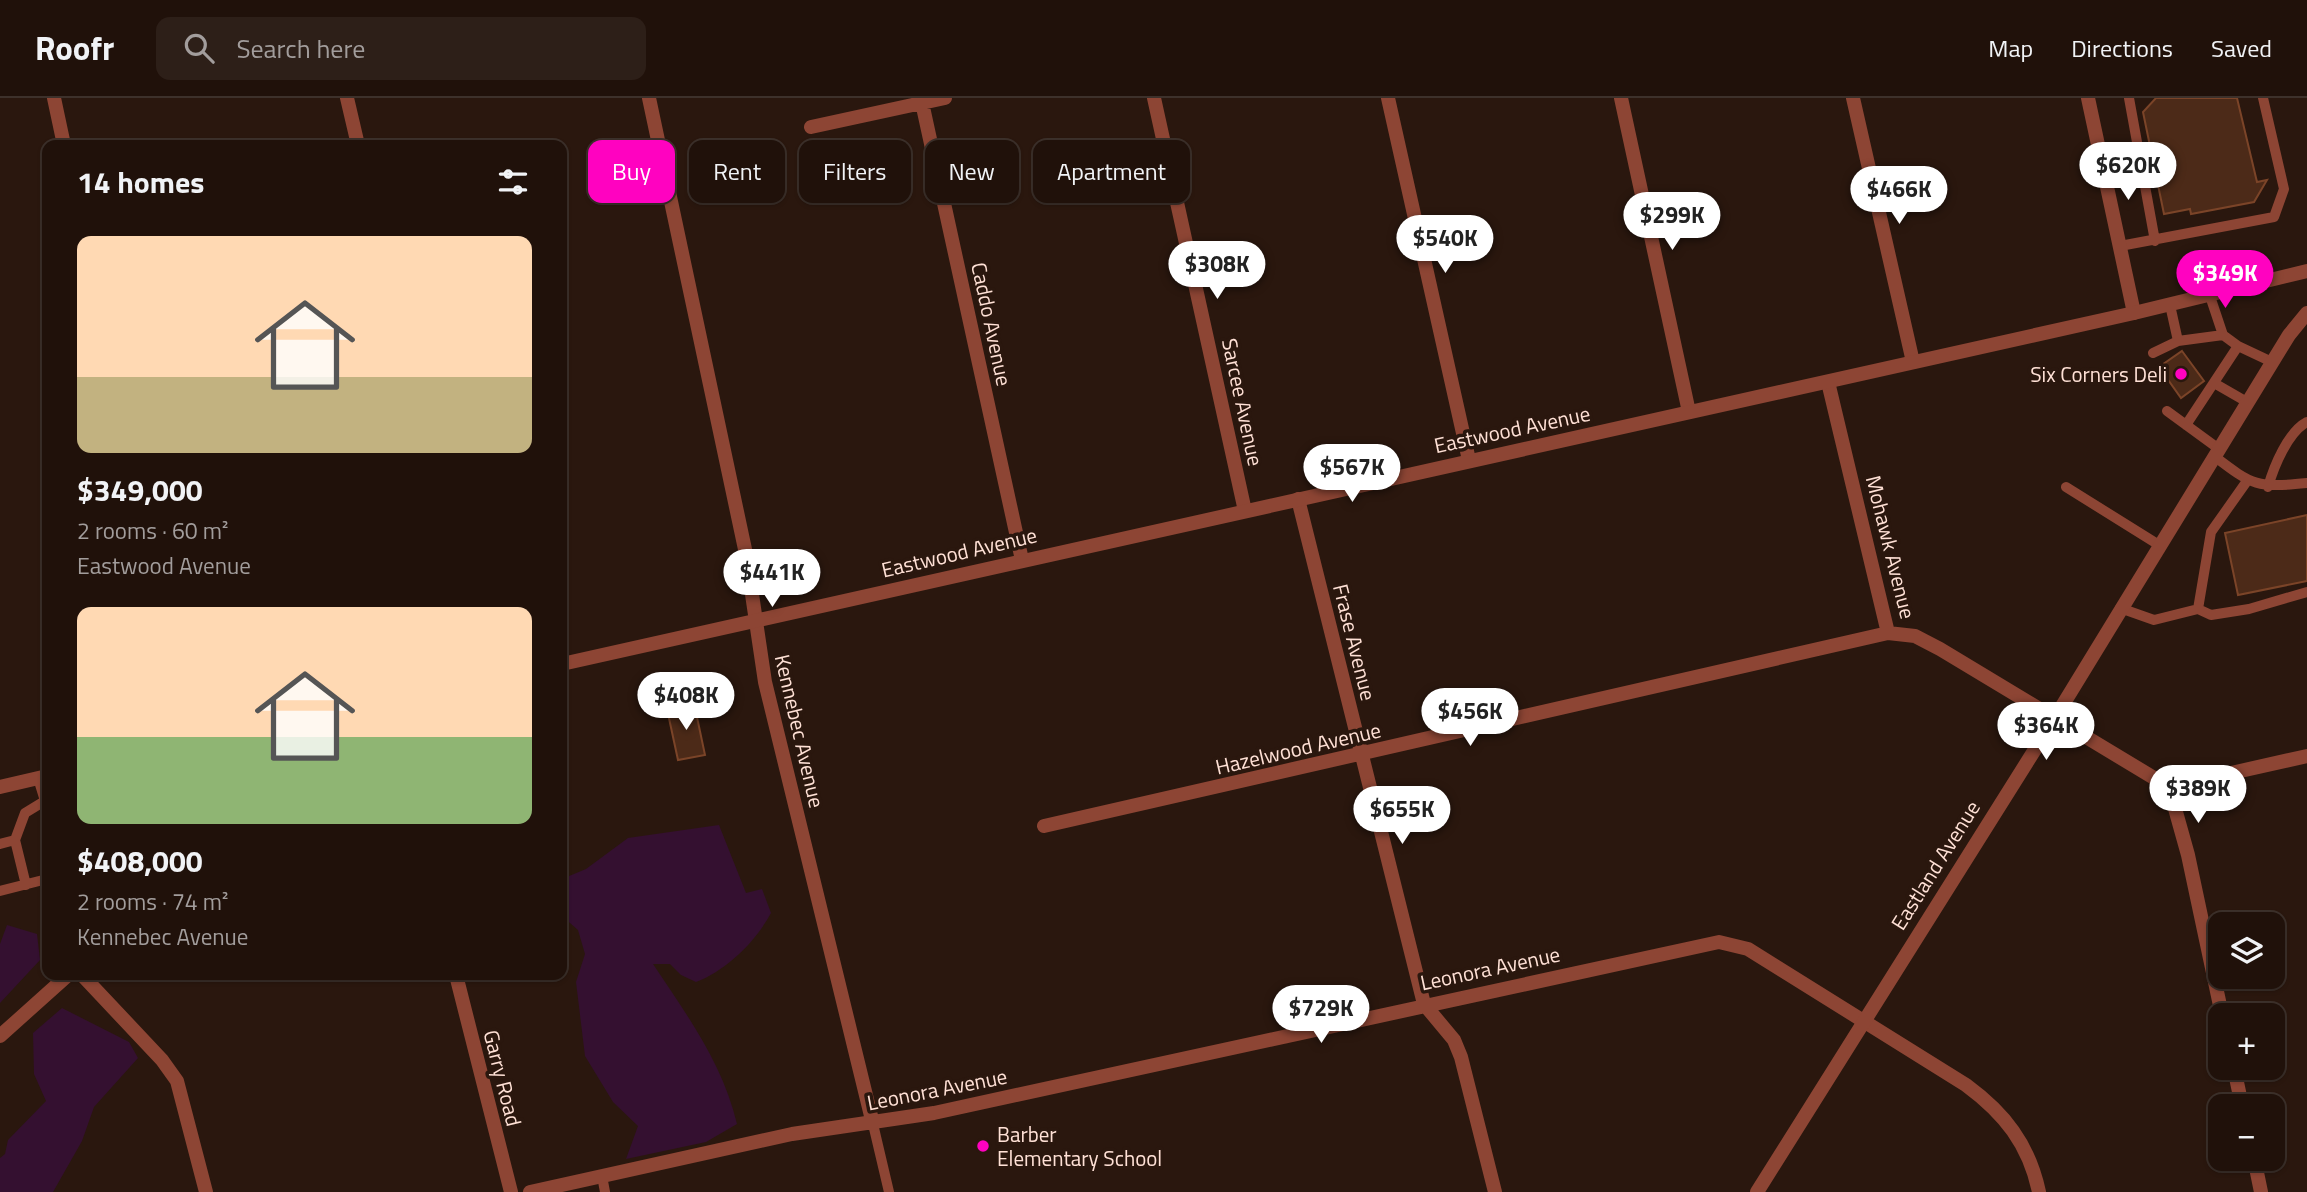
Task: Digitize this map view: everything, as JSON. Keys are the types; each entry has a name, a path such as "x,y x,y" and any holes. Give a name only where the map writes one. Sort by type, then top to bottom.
{"street":[{"path":"54,98 63,140"},
{"path":"347,98 357,140"},
{"name":"Kennebec Avenue","path":"649,98 746,554 765,682 873,1124"},
{"path":"811,127 922,100 945,98"},
{"name":"Sarcee Avenue","path":"1154,98 1245,511"},
{"path":"1388,98 1469,460"},
{"path":"1620,98 1689,412"},
{"path":"1853,98 1913,362"},
{"path":"2088,98 2134,313"},
{"name":"Caddo Avenue","path":"922,100 1022,560"},
{"name":"Eastwood Avenue","path":"567,663 2210,296 2307,271"},
{"name":"Eastland Avenue","path":"1757,1192 2056,716 2272,362 2307,313"},
{"name":"Mohawk Avenue","path":"1828,382 1888,633 1914,636 2056,716 2169,787"},
{"name":"Frase Avenue","path":"1298,499 1424,1004 1454,1040 1461,1056 1495,1192"},
{"name":"Hazelwood Avenue","path":"1044,826 1888,633"},
{"path":"2219,1003 2188,855 2169,787 2307,756"},
{"path":"0,787 42,777"},
{"name":"Leonora Avenue","path":"530,1192 792,1134 873,1124 1719,942 1748,949 1925,1059 1994,1106 2023,1144 2035,1171 2039,1192"},
{"path":"0,1036 62,980"},
{"path":"87,980 162,1060 177,1081 206,1192"},
{"name":"Garry Road","path":"457,980 511,1192"},
{"path":"2257,1171 2261,1192"}],"lane":[{"path":"2129,98 2155,241"},
{"path":"2120,246 2274,217 2284,189 2263,98"},
{"path":"2210,296 2223,335 2238,346 2272,362"},
{"path":"2170,305 2178,341"},
{"path":"2153,353 2178,341 2223,335"},
{"path":"2186,425 2238,346"},
{"path":"2214,383 2247,402"},
{"path":"2167,411 2186,425 2246,481 2267,487 2307,482"},
{"path":"2267,487 2273,469 2299,427 2307,422"},
{"path":"2197,609 2211,532 2246,481"},
{"path":"2066,486 2159,545"},
{"path":"2120,608 2154,620 2197,609 2211,615 2249,609 2307,592"},
{"path":"26,885 15,840 25,813 42,804"},
{"path":"0,844 15,840"},
{"path":"0,891 42,880"},
{"path":"873,1124 889,1192"},
{"path":"602,1176 605,1192"}],"shaded area":[{"path":"719,825 746,893 762,889 771,913 740,954 708,977 696,982 681,975 670,964 653,964 713,1060 731,1102 737,1124 706,1142 626,1159 638,1126 613,1102 585,1056 576,982 585,954 578,930 567,920 567,877 586,869 628,838"},
{"path":"7,925 37,934 40,960 0,1003 0,944"},
{"path":"62,1008 129,1042 138,1058 94,1107 82,1141 53,1192 0,1192 0,1158 5,1154 8,1140 46,1101 34,1074 33,1033"}],"building":[{"path":"2156,98 2237,98 2257,182 2267,180 2254,202 2191,214 2190,209 2164,214 2143,112"},
{"name":"Six Corners Deli","path":"2182,351 2204,381 2181,398 2159,367"},
{"path":"2307,515 2307,581 2238,595 2225,533"},
{"path":"694,703 705,755 678,760 667,709"}],"place":[{"name":"Six Corners Deli","path":"2181,374"},
{"name":"Barber Elementary School","path":"983,1146"}]}
